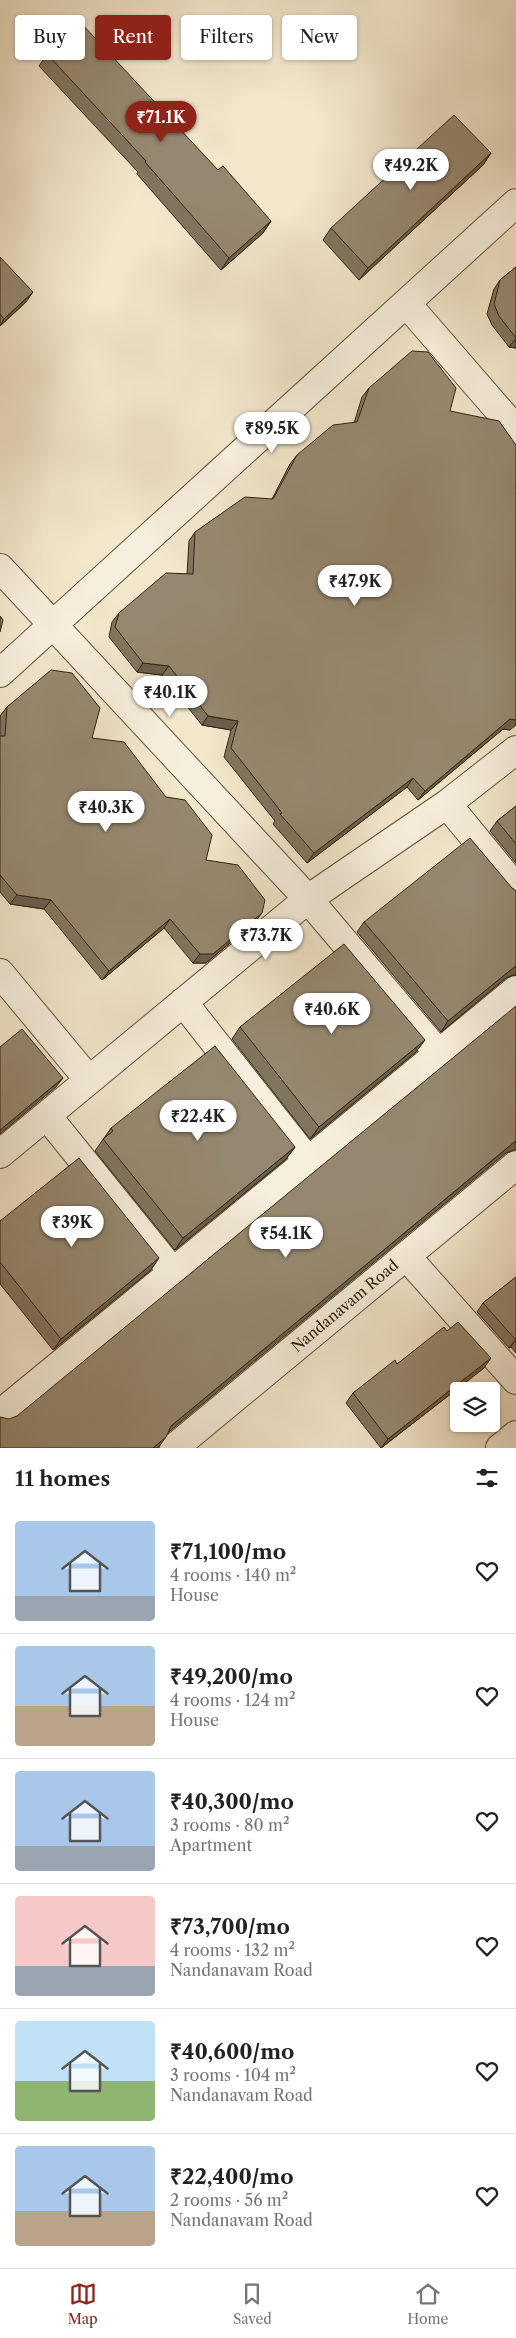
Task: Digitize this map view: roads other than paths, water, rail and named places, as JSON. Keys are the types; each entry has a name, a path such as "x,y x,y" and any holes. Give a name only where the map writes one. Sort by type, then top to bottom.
{"street":[{"path":"0,673 55,625 516,203"},
{"path":"406,303 516,430"},
{"path":"0,568 308,898 439,1054"},
{"path":"0,1154 308,898 447,804 516,750"},
{"path":"447,804 516,888"},
{"path":"0,973 89,1080"},
{"path":"0,1414 516,990"},
{"path":"183,1002 308,1161"},
{"path":"47,1116 173,1272"},
{"name":"Nandanavam Road","path":"179,1447 516,1165"},
{"path":"406,1256 516,1380"},
{"path":"500,1448 516,1435"}]}
